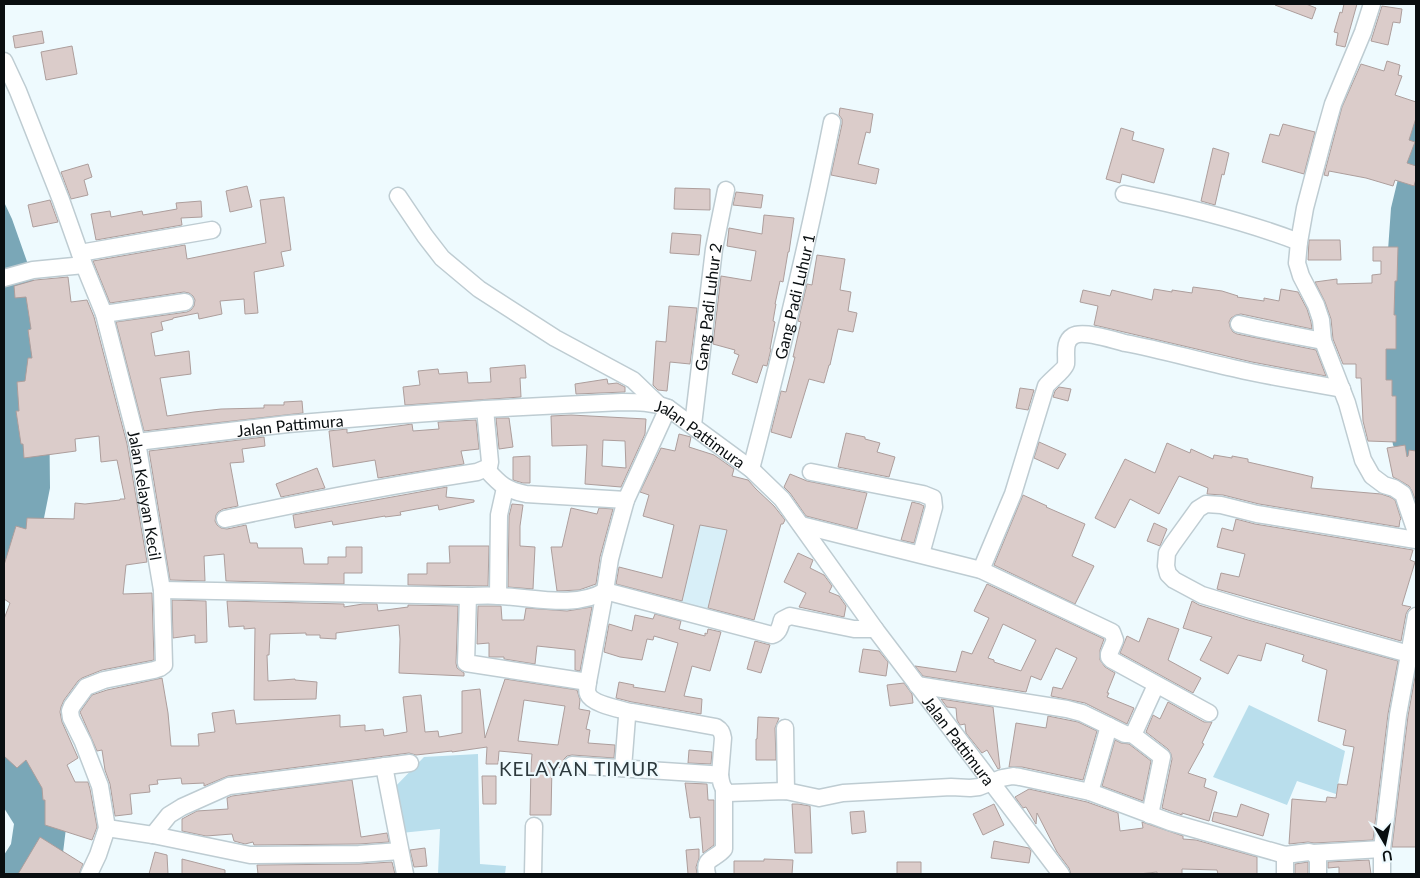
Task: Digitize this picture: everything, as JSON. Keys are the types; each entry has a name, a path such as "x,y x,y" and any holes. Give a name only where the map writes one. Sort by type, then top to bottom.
{"street":[{"path":"1372,4 1363,32 1334,104 1305,208 1297,262 1301,276 1321,320 1323,341 1342,389 1363,460 1372,476 1384,485 1394,488 1403,494 1416,532"},
{"name":"Jalan Kelayan Kecil","path":"4,61 18,91 104,314 137,442 162,590 164,665 154,670 104,680 86,687 70,711 71,718 97,776 108,828"},
{"name":"Gang Padi Luhur 1","path":"751,469 782,348 832,122"},
{"name":"Gang Padi Luhur 2","path":"693,425 714,249 726,190"},
{"path":"1124,194 1167,202 1231,219 1299,242"},
{"path":"398,196 442,258 479,288 556,338 633,380 663,406 626,500 610,559 587,692 589,697 595,702 630,712 716,727 722,733 724,849 706,863 706,874"},
{"path":"4,278 212,230"},
{"path":"104,314 185,302"},
{"path":"1239,324 1261,330 1323,341"},
{"path":"981,570 1013,494 1046,386 1066,366 1066,346 1069,339 1074,335 1088,335 1114,340 1238,370 1342,389"},
{"name":"Jalan Pattimura","path":"137,442 288,424 485,409 622,402 643,402 663,406 693,425 751,469 782,499 916,685 1060,874"},
{"path":"224,520 316,499 486,469 489,467 490,462 485,409"},
{"path":"486,469 505,488 515,492 626,500"},
{"path":"811,472 922,494 933,498 934,507 921,554"},
{"path":"498,596 500,515 505,488"},
{"path":"1409,654 1202,595 1174,580 1168,574 1166,566 1168,553 1172,545 1198,509 1206,504 1221,504 1257,514 1416,540"},
{"path":"801,525 981,570 1112,632 1115,640 1109,657 1112,660 1209,713"},
{"path":"162,590 498,596 560,601 589,599 605,591 772,635 777,634 782,620 790,616 854,629 875,628"},
{"path":"468,596 466,663 588,682"},
{"path":"1382,874 1382,849 1398,715 1416,616"},
{"path":"916,685 1067,709 1082,713 1125,734 1132,734 1162,756 1150,814"},
{"path":"1132,734 1156,685"},
{"path":"623,768 627,716 630,712"},
{"path":"1090,792 1109,726"},
{"path":"785,728 786,791"},
{"path":"154,835 169,815 229,786 410,763"},
{"path":"572,764 623,768 722,783"},
{"path":"384,766 405,874"},
{"path":"722,783 728,793 786,791 819,798 843,793 979,787 1013,776 1090,792 1170,822 1285,855 1309,852 1382,849"},
{"path":"532,874 534,826"},
{"path":"89,874 108,828 154,835 250,855 359,854 400,851"},
{"path":"1313,853 1318,859 1318,874"},
{"path":"1285,855 1286,874"}],"shaded area":[{"path":"1416,94 1416,489 1393,445 1382,378 1384,307 1391,208 1413,117"},
{"path":"4,202 12,219 43,307 49,398 50,488 38,548 14,581 4,590"},
{"path":"681,491 759,511 729,622 656,603"},
{"path":"1249,705 1345,751 1336,794 1297,781 1287,805 1213,777"},
{"path":"4,718 27,736 66,828 62,861 53,874 4,874 4,855 11,844 14,824 4,808"},
{"path":"478,754 480,864 506,866 505,874 438,874 440,829 401,833 392,790 424,757"}],"building":[{"path":"1275,4 1306,4 1316,8 1312,19"},
{"path":"1344,4 1357,4 1345,47 1336,45 1338,33 1334,32"},
{"path":"1382,6 1402,9 1400,23 1393,22 1388,45 1371,41"},
{"path":"42,31 44,43 15,48 13,36"},
{"path":"72,46 77,74 46,80 41,52"},
{"path":"1387,61 1400,65 1398,75 1402,76 1395,95 1416,102 1416,118 1409,140 1415,142 1407,163 1416,166 1414,186 1395,180 1393,186 1366,178 1329,171 1328,176 1324,175 1342,107 1361,64 1384,71"},
{"path":"840,108 873,114 870,133 866,132 858,164 879,169 876,184 831,175 842,124 842,119 839,115"},
{"path":"1283,124 1315,132 1304,174 1262,162 1270,134 1279,136"},
{"path":"1121,128 1134,132 1132,140 1164,149 1154,183 1122,174 1120,183 1106,179"},
{"path":"1213,148 1229,153 1215,205 1201,201"},
{"path":"88,164 92,177 84,180 88,195 71,199 61,172"},
{"path":"247,186 252,207 230,212 226,191"},
{"path":"675,188 710,189 710,210 674,209"},
{"path":"736,192 763,195 761,208 733,205"},
{"path":"284,197 291,250 281,252 284,266 254,272 258,313 245,314 244,299 220,301 222,314 199,319 198,313 173,318 161,322 163,330 151,333 155,356 189,351 191,374 160,378 167,416 221,409 264,408 264,405 284,405 284,402 302,401 303,413 144,431 116,322 187,312 194,306 195,300 189,293 184,292 110,303 93,261 185,245 187,259 266,243 260,200"},
{"path":"50,200 58,222 33,227 28,205"},
{"path":"201,201 202,217 181,218 182,225 96,240 91,214 110,211 111,217 142,211 143,215 177,209 176,203"},
{"path":"764,215 794,218 783,282 780,281 775,304 773,321 775,322 771,349 767,366 763,365 757,383 732,374 739,355 734,353 735,350 713,344 721,276 751,281 756,251 727,246 729,228 762,234"},
{"path":"672,233 701,235 699,255 670,253"},
{"path":"1309,240 1340,240 1341,260 1308,260"},
{"path":"1373,247 1398,247 1394,315 1396,315 1396,349 1386,349 1386,380 1392,380 1392,396 1396,396 1396,442 1368,441 1363,421 1361,378 1356,378 1356,364 1343,364 1333,339 1331,319 1315,282 1337,279 1337,284 1372,283 1372,275 1381,274 1381,261 1373,261"},
{"path":"817,255 845,259 840,290 851,292 848,311 857,313 853,332 838,329 824,383 809,379 791,438 771,432 781,391 786,392 801,322 798,321 807,284 812,285"},
{"path":"68,277 71,302 87,300 94,317 127,444 147,562 126,565 123,594 152,593 154,660 102,670 82,678 64,700 61,707 62,722 78,758 67,765 75,782 88,782 90,789 97,827 92,840 45,825 45,800 43,800 42,788 26,760 17,768 4,756 4,619 10,603 4,599 4,565 16,526 26,529 27,518 74,519 75,503 85,504 125,499 117,460 101,462 99,436 75,439 76,451 24,458 16,411 19,411 17,382 25,381 28,358 32,358 28,330 31,329 26,297 15,298 14,286 35,280"},
{"path":"1193,287 1222,291 1237,297 1264,301 1264,298 1279,301 1281,289 1298,292 1307,309 1312,329 1241,314 1231,318 1229,322 1230,327 1237,334 1316,350 1326,376 1252,362 1094,325 1098,306 1080,302 1083,290 1110,296 1112,290 1152,300 1154,289 1192,293"},
{"path":"669,306 697,308 690,364 670,362 667,391 658,390 653,385 656,341 666,342"},
{"path":"525,365 526,378 520,378 521,397 405,405 403,387 420,385 418,371 438,369 439,374 467,372 468,383 491,382 490,368"},
{"path":"607,379 608,384 617,383 625,387 625,392 576,394 575,384"},
{"path":"1059,387 1071,389 1068,401 1053,397"},
{"path":"1020,388 1034,390 1028,410 1016,408"},
{"path":"571,415 646,419 645,434 621,487 585,484 587,445 552,446 551,416","holes":["603,440 625,441 626,468 602,466"]},
{"path":"496,418 509,418 513,447 499,449"},
{"path":"476,420 479,449 461,451 464,464 378,478 375,460 333,467 329,431 347,429 347,433 412,424 413,431 439,429 438,422"},
{"path":"846,433 865,437 865,439 880,443 877,452 895,457 889,477 838,467"},
{"path":"679,434 691,437 689,447 714,455 734,469 732,476 748,480 785,520 781,524 754,620 708,608 727,530 700,525 682,601 616,584 619,567 662,578 674,525 643,516 649,495 640,492 661,448 675,451"},
{"path":"264,437 265,446 242,449 244,462 230,463 238,506 218,512 215,521 217,525 227,529 246,525 250,543 257,543 258,548 302,548 304,564 328,564 328,557 346,557 346,547 362,547 362,573 344,573 344,584 226,581 224,554 204,556 205,581 170,580 149,451"},
{"path":"1039,442 1066,454 1058,469 1034,458"},
{"path":"1167,443 1190,453 1191,449 1213,459 1214,455 1232,458 1232,456 1248,459 1248,462 1313,477 1311,488 1381,494 1390,497 1395,500 1401,519 1399,527 1259,504 1223,495 1207,494 1208,488 1179,476 1159,514 1130,499 1115,528 1095,518 1125,459 1155,473"},
{"path":"1405,445 1407,457 1409,450 1416,451 1416,502 1409,486 1393,477 1387,448"},
{"path":"530,456 530,483 513,480 513,457"},
{"path":"317,468 325,488 281,497 276,484"},
{"path":"790,474 807,481 867,493 857,529 806,516 784,487"},
{"path":"447,487 446,497 474,500 474,502 439,510 438,505 400,512 401,515 333,525 332,521 295,528 293,515"},
{"path":"1023,495 1085,524 1072,556 1094,566 1075,604 994,565"},
{"path":"912,502 924,506 914,543 901,540"},
{"path":"512,504 523,505 520,546 535,547 533,589 508,587 509,516"},
{"path":"571,508 597,514 599,508 613,509 600,557 596,584 579,590 557,591 551,547 562,547"},
{"path":"1236,519 1255,524 1413,550 1410,560 1415,562 1402,605 1411,607 1406,614 1401,641 1217,589 1221,573 1239,577 1245,554 1217,547 1222,528 1233,531"},
{"path":"1154,523 1167,529 1160,546 1147,541"},
{"path":"449,546 489,546 488,586 408,585 408,574 427,574 427,563 450,563"},
{"path":"798,553 813,560 810,568 824,575 832,586 829,592 839,596 846,606 844,617 799,607 806,593 784,582"},
{"path":"987,584 1104,639 1100,650 1100,660 1105,667 1115,673 1107,697 1134,708 1127,724 1085,703 1051,696 1053,687 1062,689 1077,658 1056,648 1041,680 1031,676 1026,692 923,676 915,666 956,672 962,651 972,654 989,618 974,611","holes":["1003,624 1036,640 1021,671 994,662 994,660 988,658"]},
{"path":"172,600 206,601 207,642 195,643 195,635 173,638"},
{"path":"227,601 344,604 344,607 377,604 378,611 408,607 408,605 458,606 456,663 457,668 464,673 464,676 399,673 399,625 336,633 336,639 320,638 320,635 306,635 306,633 270,634 269,655 267,655 268,681 295,679 317,682 316,699 254,700 255,628 244,629 244,626 229,627"},
{"path":"1192,601 1199,605 1248,620 1398,661 1388,714 1373,840 1289,844 1292,799 1326,802 1327,797 1336,798 1338,784 1347,785 1354,747 1343,745 1346,730 1318,721 1327,670 1302,661 1304,655 1266,643 1261,661 1238,655 1228,674 1200,660 1212,637 1183,628"},
{"path":"478,606 501,606 502,620 524,620 526,608 567,611 592,607 580,671 575,670 575,650 537,646 535,664 504,659 504,657 489,657 489,643 477,644"},
{"path":"655,614 681,621 679,629 705,636 708,629 721,632 710,671 692,666 684,696 702,699 701,714 616,698 619,682 634,685 633,687 665,692 678,643 654,636 653,640 647,639 642,660 620,657 604,652 609,624 632,631 635,615 653,619"},
{"path":"1148,618 1179,629 1168,660 1201,678 1193,693 1120,653 1127,636 1139,642"},
{"path":"755,641 770,645 761,673 747,669"},
{"path":"863,649 879,651 888,662 886,676 859,672"},
{"path":"1416,671 1416,847 1392,847 1408,716"},
{"path":"162,678 171,746 199,746 198,734 215,732 212,713 234,710 236,724 340,715 340,727 365,725 365,731 383,729 384,736 407,732 403,697 421,695 425,732 438,731 439,737 462,733 462,691 480,689 485,738 505,679 577,690 580,700 579,709 590,711 586,729 590,730 588,743 615,745 614,758 572,755 564,759 561,768 552,766 551,815 530,815 532,754 499,751 498,764 486,764 487,747 416,755 409,753 228,776 204,786 204,783 182,784 181,778 157,780 158,784 149,785 150,792 130,794 132,814 115,816 102,750 97,751 80,712 92,695","holes":["524,700 565,706 558,745 518,741"]},
{"path":"904,683 912,694 913,703 890,706 887,685"},
{"path":"941,699 993,707 1000,768 998,769 987,750 982,753 966,733 965,724 960,725 957,720 956,708 947,707"},
{"path":"1168,702 1204,722 1212,722 1202,743 1204,744 1188,773 1206,779 1204,787 1217,792 1209,821 1162,808 1172,759 1171,754 1168,749 1146,732 1153,715 1160,719"},
{"path":"1048,716 1078,722 1097,731 1083,780 1022,767 1009,767 1016,723 1046,728"},
{"path":"758,717 779,718 775,728 776,760 756,760"},
{"path":"1115,740 1129,744 1151,761 1143,801 1102,786"},
{"path":"689,750 712,752 711,764 688,763"},
{"path":"482,776 496,776 496,804 483,804"},
{"path":"352,780 361,837 387,833 389,842 254,845 253,842 245,844 234,841 232,834 206,836 182,831 182,819 197,811 228,809 227,798 232,796"},
{"path":"685,783 707,784 708,800 714,800 714,845 703,853 700,817 690,818"},
{"path":"1029,789 1087,802 1118,813 1120,831 1143,828 1142,822 1183,836 1183,839 1196,840 1257,857 1257,874 1218,874 1217,870 1182,869 1182,874 1157,874 1157,872 1139,874 1071,874 1069,868 1057,852 1037,813 1036,824 1026,807 1023,808 1015,797"},
{"path":"792,804 810,806 812,853 795,853"},
{"path":"994,804 1004,825 983,835 973,814"},
{"path":"1241,804 1269,814 1263,836 1212,821 1214,812 1237,817"},
{"path":"864,811 866,832 852,834 850,812"},
{"path":"40,837 83,864 79,874 18,874"},
{"path":"994,841 1029,848 1031,851 1029,863 991,858"},
{"path":"425,848 427,866 414,867 410,850"},
{"path":"699,849 696,867 697,874 688,874 686,850"},
{"path":"155,852 167,855 168,874 149,874"},
{"path":"182,859 225,870 225,874 182,874"},
{"path":"764,859 793,860 792,874 734,874 734,861 764,861"},
{"path":"1369,860 1371,874 1339,874 1339,867 1328,868 1328,862"},
{"path":"392,862 395,874 258,874 257,865 359,864"},
{"path":"897,862 921,862 921,874 897,874"},
{"path":"1308,862 1308,874 1295,874 1295,864"}],"district":[{"name":"KELAYAN TIMUR","path":"579,768"}]}
